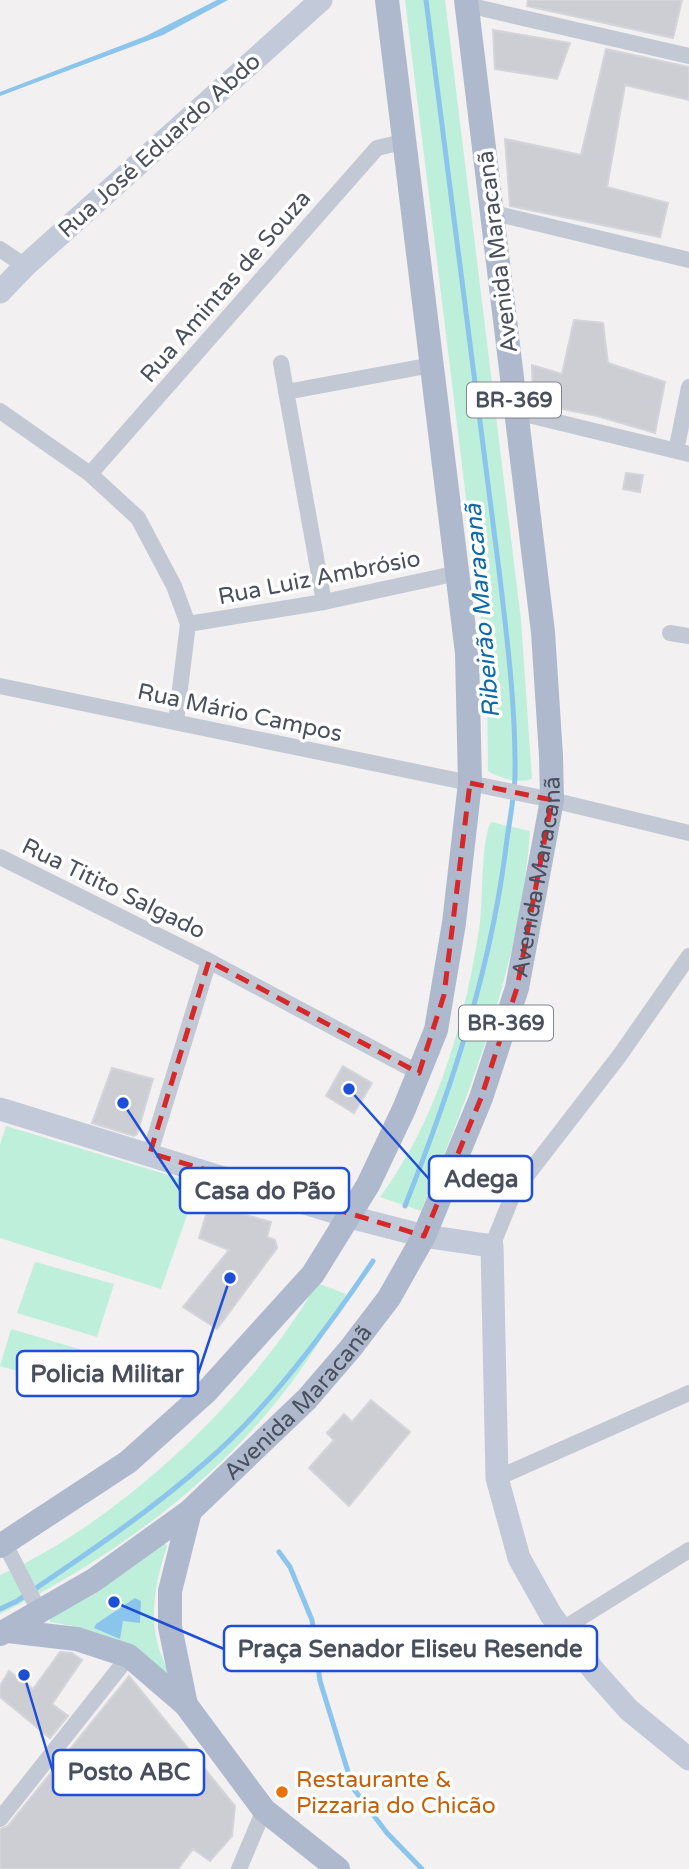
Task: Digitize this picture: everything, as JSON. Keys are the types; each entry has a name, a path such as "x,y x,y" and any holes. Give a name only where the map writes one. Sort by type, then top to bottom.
{"main road":[{"name":"BR-369","path":"5,1549 128,1462 207,1391 313,1274 368,1185 436,1030 481,785 458,573 402,142 387,0"},
{"name":"Avenida Maracanã","path":"4,1632 36,1605 94,1580 190,1511 307,1399 389,1297 424,1236 481,1098 517,988 545,799 543,632 494,213 466,3"},
{"path":"186,1705 170,1627 170,1591 190,1511"},
{"path":"4,1632 77,1640 129,1656 186,1705 264,1810 338,1869"}],"street":[{"name":"Rua José Eduardo Abdo","path":"0,292 25,266 317,1"},
{"path":"466,3 689,56"},
{"name":"Rua Amintas de Souza","path":"90,474 377,148 402,142"},
{"path":"494,213 689,260"},
{"path":"0,249 25,266"},
{"path":"281,363 324,602"},
{"path":"286,392 432,365"},
{"path":"516,412 682,453 689,387"},
{"path":"0,411 90,474 138,518 174,586 188,624 176,721"},
{"name":"Rua Luiz Ambrósio","path":"188,624 324,602 458,573"},
{"path":"670,632 689,636"},
{"name":"Rua Mário Campos","path":"0,686 481,785 689,833"},
{"name":"Rua Titito Salgado","path":"0,857 209,961 419,1073"},
{"path":"689,956 620,1055 514,1192 492,1246 497,1478 519,1559 561,1630 629,1710 689,1759"},
{"path":"150,1153 209,961"},
{"path":"0,1109 150,1153 350,1217 424,1236 492,1246"},
{"path":"497,1478 689,1392"},
{"path":"5,1549 36,1605"},
{"path":"561,1630 689,1550"},
{"path":"0,1819 129,1656"},
{"path":"239,1869 264,1810"}],"highlighted area":[{"path":"470,783 552,800 517,988 481,1098 424,1236 150,1153 209,961 419,1073 444,995"}],"green space":[{"path":"405,0 445,0 521,620 532,779 521,781 509,780 488,771 487,684 481,620"},
{"path":"491,822 530,831 525,880 505,977 491,1025 458,1119 421,1211 380,1197 418,1135 458,1031 480,923 484,856"},
{"path":"6,1126 198,1184 161,1289 0,1238 0,1145"},
{"path":"35,1262 114,1284 97,1337 17,1313"},
{"path":"317,1283 346,1294 317,1346 282,1395 243,1440 200,1482 153,1520 104,1555 0,1614 0,1575 45,1552 90,1523 179,1451 220,1411 258,1368"},
{"path":"11,1329 89,1352 74,1387 0,1366"},
{"path":"164,1542 167,1546 155,1593 154,1624 168,1670 166,1673 112,1638 50,1622 50,1617"}],"water":[{"path":"217,0 228,0 163,35 0,96 0,92 146,36"},
{"path":"135,1598 141,1601 140,1623 123,1621 120,1639 94,1628 96,1624"}],"building":[{"path":"528,0 682,0 673,38 527,6"},
{"path":"493,30 570,43 557,79 495,69"},
{"path":"606,49 689,67 689,100 625,85 607,187 668,203 660,237 510,206 505,139 581,155"},
{"path":"574,320 603,323 608,363 665,382 655,433 597,416 533,403 532,365 562,374"},
{"path":"626,473 643,475 640,492 623,489"},
{"path":"343,1066 372,1083 354,1113 326,1096"},
{"path":"112,1068 153,1079 137,1134 134,1136 92,1123"},
{"path":"209,1205 271,1222 267,1237 275,1240 277,1248 217,1329 183,1307 229,1250 199,1238"},
{"path":"371,1400 410,1432 349,1506 309,1468 334,1440 327,1433 344,1414 352,1422"},
{"path":"60,1652 72,1653 82,1660 52,1704 68,1716 50,1738 0,1697 0,1686 9,1671 33,1689"},
{"path":"129,1676 235,1806 232,1836 210,1861 193,1849 178,1869 0,1869 0,1829 8,1826"}],"waterway":[{"name":"Ribeirão Maracanã","path":"405,1206 439,1116 481,980 500,887 515,776 505,621 426,0"},
{"name":"Ribeirão Maracanã","path":"0,1609 17,1601 137,1517 184,1481 229,1441 296,1367 373,1261"},
{"path":"279,1552 290,1567 312,1620 320,1681 353,1788 387,1833 422,1869"}],"place":[{"name":"Adega","path":"349,1089"},
{"name":"Casa do Pão","path":"123,1103"},
{"name":"Policia Militar","path":"230,1278"},
{"name":"Praça Senador Eliseu Resende","path":"114,1602"},
{"name":"Posto ABC","path":"24,1675"},
{"name":"Restaurante & Pizzaria do Chicão","path":"282,1792"}]}
